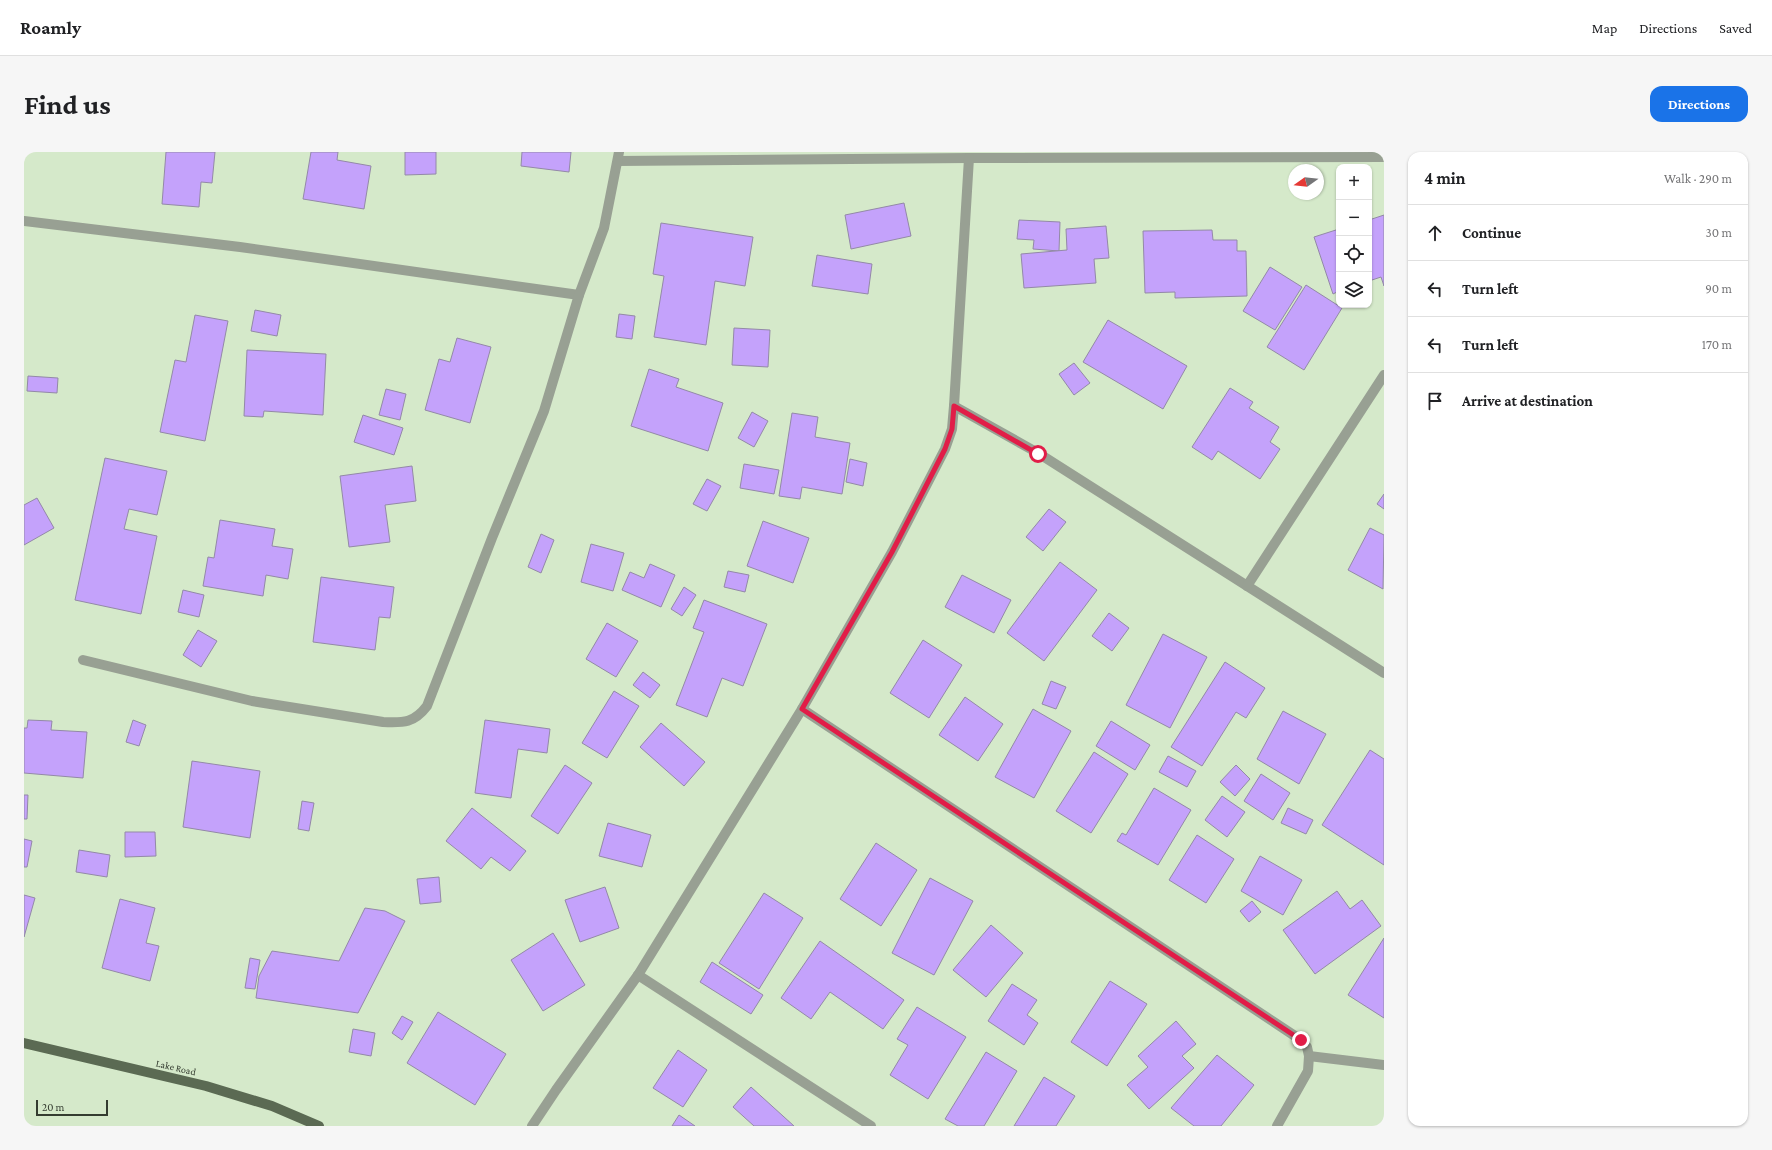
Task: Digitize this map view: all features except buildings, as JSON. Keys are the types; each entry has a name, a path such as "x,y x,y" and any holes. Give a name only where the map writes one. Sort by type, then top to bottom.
{"main road":[{"name":"Lake Road","path":"24,1043 206,1086 272,1106 319,1126"}],"street":[{"path":"83,660 252,701 383,722 399,723 410,721 421,715 427,706 492,538 544,411 579,295 604,228 619,156 969,158 1384,157"},
{"path":"532,1126 638,975 802,709 892,552 945,449 952,429 954,406 969,158"},
{"path":"24,221 240,247 579,295"},
{"path":"1247,586 1384,375"},
{"path":"954,406 1038,454 1384,673"},
{"path":"802,709 1301,1040 1307,1047 1309,1056 1308,1071 1277,1126"},
{"path":"638,975 871,1126"},
{"path":"1309,1056 1384,1065"}],"route":[{"path":"1038,454 954,406 952,429 945,449 892,552 802,709 1301,1040"}]}
